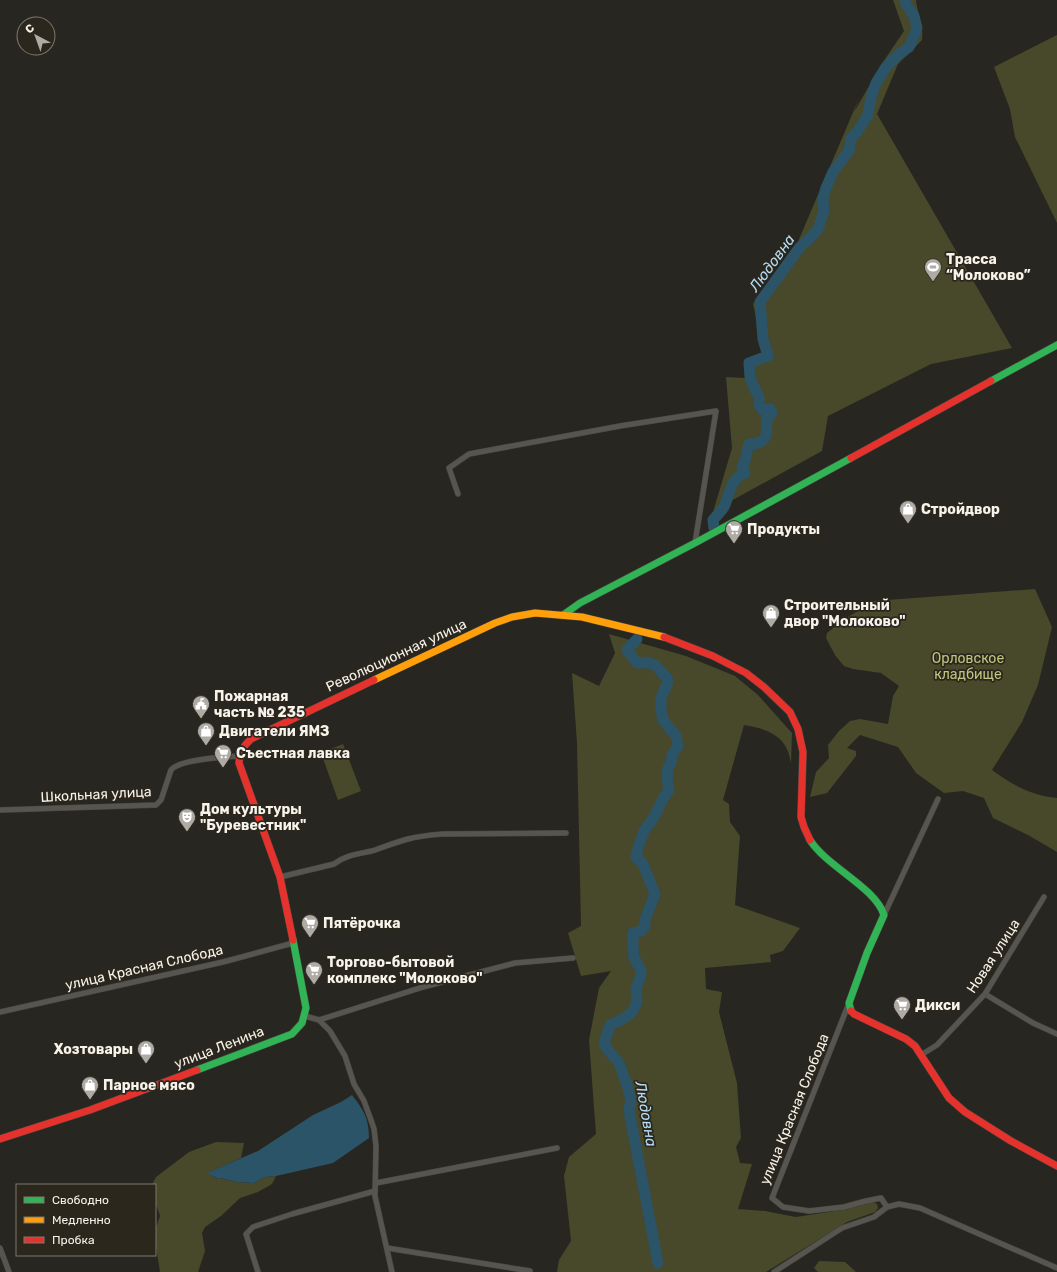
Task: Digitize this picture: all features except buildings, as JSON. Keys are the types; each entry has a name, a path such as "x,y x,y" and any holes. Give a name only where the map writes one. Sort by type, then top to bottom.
{"main road":[{"path":"563,615 580,603 694,543 1057,345"},
{"name":"Революционная улица","path":"239,756 241,749 251,739 495,623 512,617 535,613 582,617 611,623 665,638 713,656 746,673 775,696 790,712 798,729 803,752 801,817 803,826 820,854 878,903 884,915"},
{"path":"239,756 239,763 243,775 280,876 306,1008 305,1016"},
{"path":"884,915 849,1003 851,1010 854,1014 906,1039 915,1046 949,1098 965,1112 1011,1141 1057,1166"},
{"name":"улица Ленина","path":"0,1139 104,1104 292,1034 301,1026 305,1016"}],"street":[{"path":"458,494 449,468 469,454 620,426 716,411 694,543"},
{"name":"Школьная улица","path":"0,810 156,805 159,804 161,800 171,770 174,766 188,762 239,756"},
{"path":"884,915 938,799"},
{"path":"280,876 334,864 340,859 355,854 372,851 408,839 425,836 442,834 566,833"},
{"name":"Новая улица","path":"921,1055 937,1045 985,994 1044,896"},
{"name":"улица Красная Слобода","path":"0,1012 224,962 294,943"},
{"path":"319,1020 423,987 515,963 573,958"},
{"path":"985,994 1033,1023 1057,1034"},
{"name":"улица Красная Слобода","path":"849,1003 772,1198 783,1207 809,1211 844,1207 866,1200 881,1198 887,1207"},
{"path":"305,1016 319,1020 330,1031 344,1056 354,1084 364,1101 371,1120 374,1129 376,1146 375,1196 392,1272"},
{"path":"376,1183 557,1148"},
{"path":"258,1272 246,1234 253,1227 292,1214 375,1191"},
{"path":"774,1272 842,1228 874,1217 887,1207 899,1204 920,1208 1057,1268"},
{"path":"0,1248 9,1272"},
{"path":"387,1248 530,1272"}],"green space":[{"path":"893,0 916,0 922,30 922,40 898,64 877,114 1012,348 931,364 828,416 822,451 729,502 708,529 732,448 726,377 745,378 746,360 765,355 753,304 797,244 860,96 854,112 883,62 904,31"},
{"path":"1057,35 1057,223 1015,137 1010,109 994,67"},
{"name":"Орловское кладбище","path":"1035,589 1052,627 1038,685 1022,722 992,770 1030,792 1057,798 1057,852 1028,835 993,818 984,798 963,791 944,793 916,773 898,747 860,735 847,748 856,751 856,756 827,793 810,797 816,772 829,758 828,745 839,731 850,721 860,719 888,724 893,696 899,686 881,673 853,669 844,666 835,655 826,638 827,633 843,620 874,601"},
{"path":"609,634 686,656 735,676 758,695 792,733 791,764 789,754 781,740 769,732 744,725 723,800 729,804 730,822 740,836 735,905 800,928 783,951 770,955 771,962 705,968 706,989 722,992 719,1012 737,1083 741,1138 736,1147 740,1163 752,1164 738,1209 765,1211 796,1217 848,1209 873,1202 877,1204 878,1208 875,1212 847,1222 766,1272 557,1272 559,1260 571,1241 564,1176 569,1157 596,1134 589,1040 599,988 611,971 581,976 568,933 581,926 577,743 572,673 599,686 615,653"},
{"path":"343,744 361,791 338,800 321,753"},
{"path":"216,1142 244,1143 241,1158 208,1173 217,1179 221,1178 236,1182 254,1183 265,1177 276,1176 272,1184 258,1192 240,1198 221,1216 205,1227 202,1233 205,1251 198,1272 160,1272 156,1246 156,1227 160,1216 156,1204 156,1184 152,1184 156,1177 189,1152"},
{"path":"819,1261 845,1262 856,1272 818,1272 814,1268"}],"water":[{"path":"352,1095 360,1105 367,1120 369,1138 333,1163 276,1176 265,1177 254,1183 236,1182 221,1178 218,1179 207,1173 258,1151 313,1115 341,1102"}],"waterway":[{"name":"Людовна","path":"714,528 713,520 724,507 734,482 740,475 745,473 742,466 746,458 749,444 755,444 765,438 767,430 766,420 772,413 770,409 763,410 759,405 759,397 750,377 749,363 768,356 763,339 760,302 800,247 818,229 824,211 823,198 826,188 833,172 849,151 851,138 857,132 868,115 871,97 876,83 886,67 909,47 912,41 917,28 914,16 905,0"},
{"name":"Людовна","path":"637,639 627,650 637,663 649,663 655,665 667,678 668,682 661,698 661,710 663,720 676,736 678,746 672,755 671,763 668,768 667,778 669,790 654,817 644,831 636,857 643,864 655,894 645,920 645,926 641,931 633,933 634,957 641,974 636,989 636,1004 634,1009 628,1015 620,1021 610,1025 604,1043 619,1063 628,1088 631,1101 629,1108 630,1116 658,1263"}],"traffic: fast":[{"path":"991,381 1057,345"},
{"path":"563,615 580,603 695,543 851,458"},
{"path":"810,840 827,859 871,895 879,905 884,915 867,953 849,1003 851,1011"},
{"path":"197,1070 292,1034 302,1023 306,1008 293,940"}],"traffic: slow":[{"path":"374,680 495,623 512,617 535,613 582,617 664,637"}],"traffic: jam":[{"path":"851,458 991,381"},
{"path":"664,637 713,656 746,673 764,687 790,712 798,729 803,752 801,817 810,840"},
{"path":"293,940 280,877 239,763 239,759 244,747 251,739 374,680"},
{"path":"851,1011 854,1014 906,1039 915,1046 949,1098 965,1112 1011,1141 1057,1166"},
{"path":"0,1139 90,1110 197,1070"}],"place":[{"name":"Трасса “Молоково”","path":"933,282"},
{"name":"Стройдвор","path":"908,524"},
{"name":"Продукты","path":"734,544"},
{"name":"Строительный двор \"Молоково\"","path":"771,628"},
{"name":"Пожарная часть № 235","path":"201,719"},
{"name":"Двигатели ЯМЗ","path":"206,746"},
{"name":"Съестная лавка","path":"223,768"},
{"name":"Дом культуры \"Буревестник\"","path":"187,832"},
{"name":"Пятёрочка","path":"310,938"},
{"name":"Торгово-бытовой комплекс \"Молоково\"","path":"314,985"},
{"name":"Дикси","path":"902,1020"},
{"name":"Хозтовары","path":"146,1064"},
{"name":"Парное мясо","path":"90,1100"}]}
